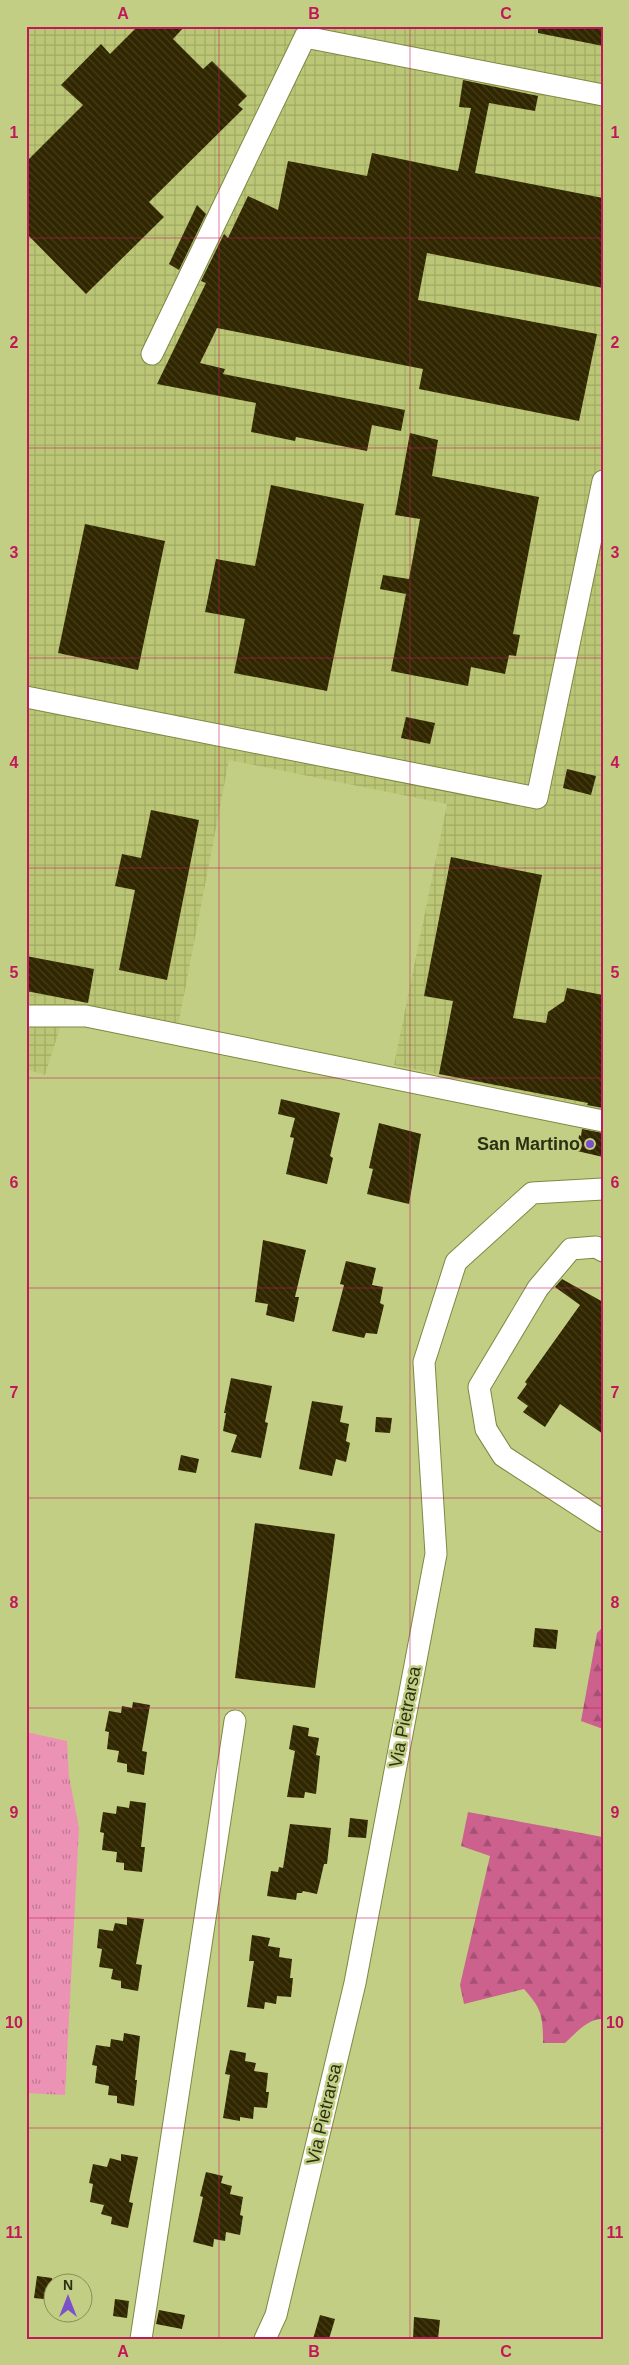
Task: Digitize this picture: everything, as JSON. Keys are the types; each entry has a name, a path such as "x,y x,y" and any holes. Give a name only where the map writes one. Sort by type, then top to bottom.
{"street":[{"path":"152,354 300,32 603,95"},
{"path":"26,697 537,798 603,481"},
{"path":"26,1016 86,1016 603,1121"},
{"name":"Via Pietrarsa","path":"265,2339 276,2315 355,1983 436,1554 424,1362 456,1262 532,1193 603,1188"},
{"path":"603,1251 596,1247 571,1249 538,1288 479,1387 486,1429 503,1456 603,1521"},
{"path":"141,2339 235,1721"}],"shaded area":[{"path":"26,26 603,26 603,1109 394,1065 447,804 229,760 175,1042 63,1018 45,1075 26,1069"}],"green space":[{"path":"603,1627 603,1729 581,1721 597,1633"},
{"path":"26,1732 67,1741 69,1776 79,1828 65,2095 26,2093"},
{"path":"468,1812 603,1837 603,2019 597,2019 587,2024 565,2043 543,2043 543,2026 538,2008 524,1989 464,2004 460,1985 490,1856 461,1846"}],"building":[{"path":"138,26 185,26 173,39 203,69 212,61 247,96 238,105 243,109 149,202 164,217 86,294 26,233 26,162 83,105 61,85 101,44 110,54"},
{"path":"538,26 603,26 603,46 538,33"},
{"path":"463,80 538,96 535,111 489,103 475,173 603,198 603,288 427,253 418,300 597,334 579,421 419,389 423,369 217,328 200,363 225,369 223,374 405,410 401,431 372,425 367,451 296,437 295,441 251,432 256,403 157,384 206,283 201,281 224,234 228,238 248,196 278,210 288,161 367,176 372,153 458,171 471,108 459,107"},
{"path":"197,205 206,214 179,270 169,264"},
{"path":"410,433 438,440 432,476 539,497 513,634 520,635 516,656 509,655 505,674 471,667 468,686 391,671 406,594 380,589 383,575 409,579 420,519 395,515"},
{"path":"271,485 364,504 327,691 234,673 245,619 205,612 216,559 255,566"},
{"path":"85,524 165,541 138,670 58,653"},
{"path":"406,717 435,723 430,744 401,738"},
{"path":"567,769 596,776 591,795 563,788"},
{"path":"151,810 199,820 167,980 119,970 135,890 115,886 122,854 141,858"},
{"path":"451,857 542,875 513,1018 546,1023 548,1012 564,1001 567,988 603,995 603,1108 587,1105 588,1103 439,1074 453,1001 424,996"},
{"path":"26,956 94,969 88,1003 26,991"},
{"path":"281,1099 340,1113 330,1156 333,1158 327,1184 286,1174 294,1138 290,1137 295,1118 278,1114"},
{"path":"379,1123 421,1134 409,1204 367,1194 373,1169 369,1168"},
{"name":"San Martino","path":"582,1129 603,1133 603,1157 577,1151 579,1135 581,1136"},
{"path":"263,1240 306,1250 295,1297 299,1297 294,1322 266,1315 268,1304 255,1302"},
{"path":"346,1261 376,1268 372,1285 383,1287 380,1303 384,1305 377,1334 366,1333 364,1338 332,1331 344,1285 340,1284"},
{"path":"562,1279 603,1302 603,1434 560,1404 545,1427 523,1412 528,1406 517,1398 527,1384 525,1382 580,1305 555,1287"},
{"path":"231,1378 272,1386 265,1422 268,1423 261,1458 231,1452 237,1435 223,1431 226,1413 224,1413"},
{"path":"312,1401 343,1406 340,1422 349,1424 346,1441 350,1443 346,1462 336,1459 332,1476 299,1469"},
{"path":"376,1417 392,1418 390,1433 375,1432"},
{"path":"181,1455 199,1459 196,1473 178,1470"},
{"path":"255,1523 335,1534 315,1688 235,1678"},
{"path":"535,1628 558,1630 556,1649 533,1647"},
{"path":"133,1702 150,1705 142,1751 147,1752 144,1775 127,1772 127,1764 117,1762 119,1751 107,1749 109,1732 105,1731 109,1711 121,1713 122,1706 132,1708"},
{"path":"293,1725 309,1728 308,1736 319,1738 316,1755 320,1756 316,1794 305,1792 304,1798 287,1797 295,1751 289,1749"},
{"path":"130,1801 146,1803 141,1847 145,1847 142,1872 124,1870 124,1863 116,1862 117,1852 102,1850 104,1833 100,1832 103,1812 116,1814 117,1806 129,1808"},
{"path":"350,1818 368,1820 366,1838 348,1837"},
{"path":"290,1824 331,1828 327,1864 324,1864 317,1894 303,1891 302,1893 297,1893 296,1900 267,1896 271,1871 278,1872 279,1867 283,1868"},
{"path":"127,1917 144,1919 136,1964 142,1965 138,1991 121,1988 121,1981 111,1979 113,1969 99,1967 102,1949 97,1948 99,1929 113,1931 115,1923 127,1925"},
{"path":"252,1935 270,1938 268,1946 280,1948 279,1957 292,1959 291,1997 277,1996 276,2004 265,2002 264,2009 247,2007 254,1961 249,1961"},
{"path":"124,2033 140,2036 134,2106 117,2103 117,2096 108,2095 109,2086 95,2083 97,2066 92,2065 96,2045 110,2047 111,2039 123,2041"},
{"path":"230,2050 246,2053 245,2061 256,2063 254,2071 268,2073 266,2092 269,2092 267,2108 254,2107 253,2119 240,2117 240,2121 223,2118 230,2075 225,2074"},
{"path":"121,2154 138,2157 129,2202 133,2203 128,2228 111,2224 112,2217 101,2214 104,2205 90,2202 93,2184 89,2183 93,2164 107,2167 110,2158 121,2161"},
{"path":"206,2172 223,2176 221,2183 232,2186 230,2194 243,2197 240,2215 243,2216 240,2235 226,2232 225,2241 214,2239 213,2247 193,2242 203,2197 200,2196"},
{"path":"37,2276 42,2277 42,2299 34,2298"},
{"path":"115,2299 129,2301 127,2318 113,2316"},
{"path":"159,2310 185,2315 182,2329 156,2324"},
{"path":"320,2315 335,2319 329,2339 313,2339"},
{"path":"414,2317 440,2320 438,2339 413,2339"}],"place":[{"name":"San Martino","path":"590,1144"}]}
